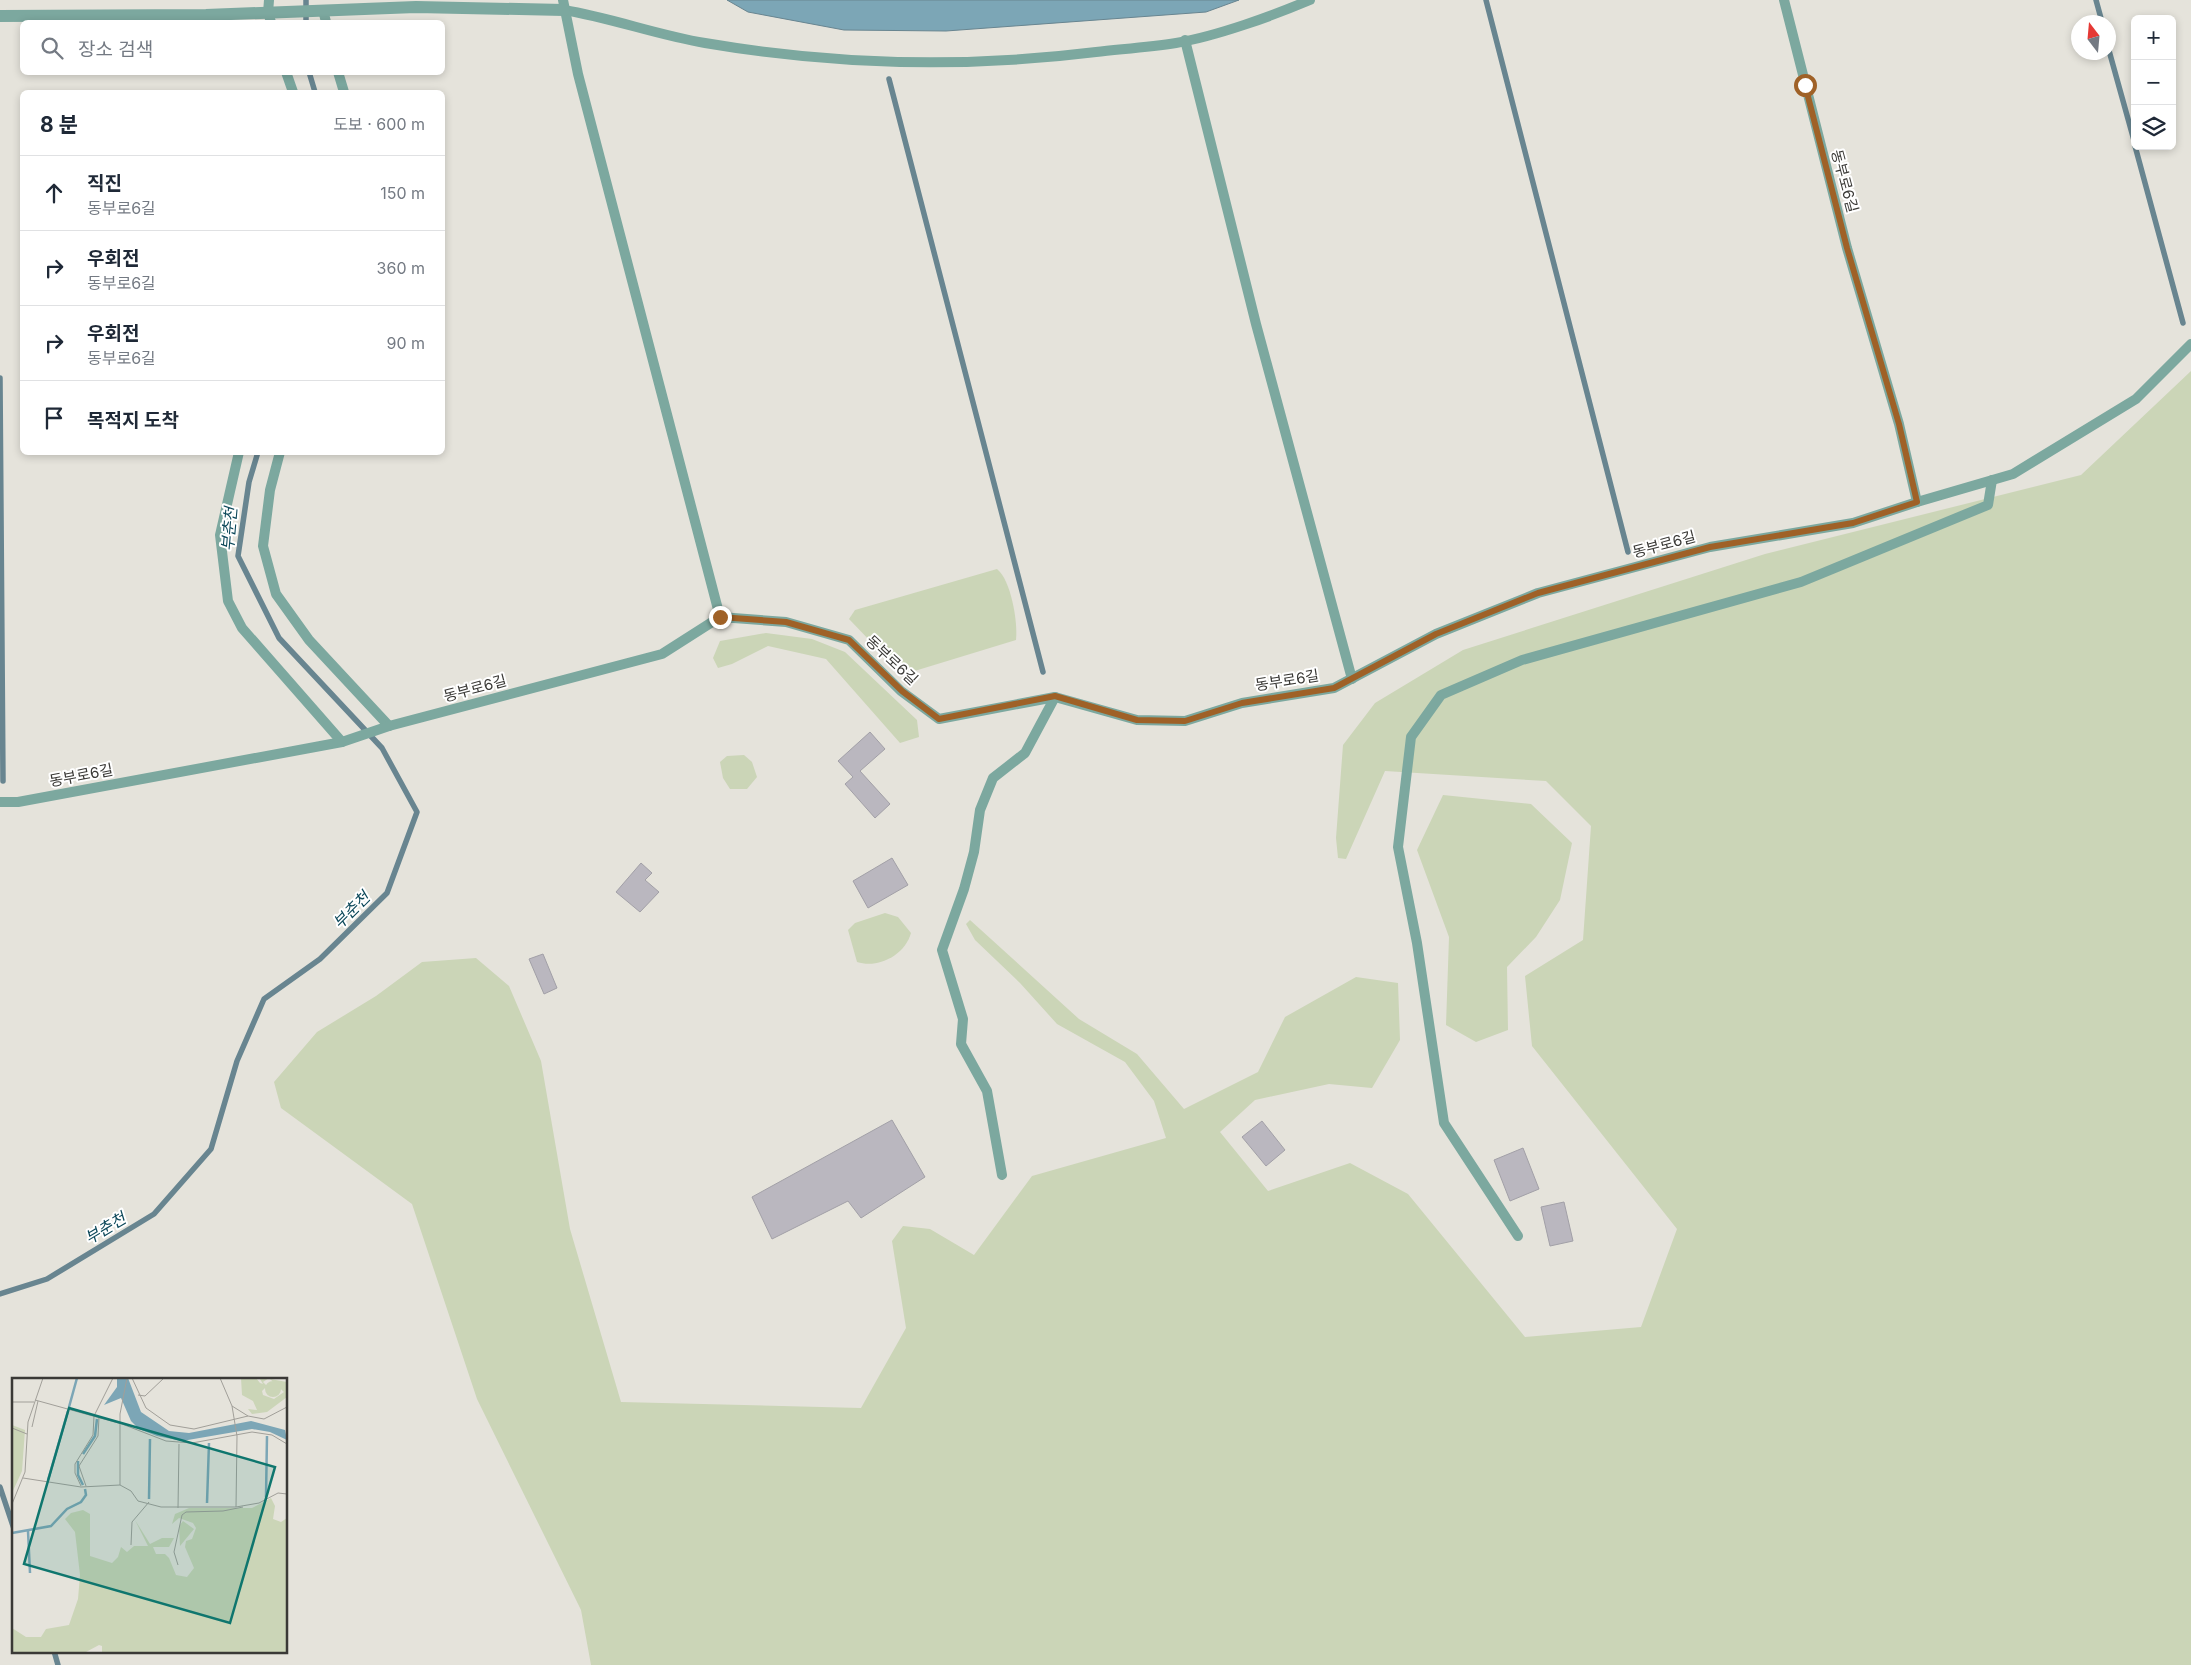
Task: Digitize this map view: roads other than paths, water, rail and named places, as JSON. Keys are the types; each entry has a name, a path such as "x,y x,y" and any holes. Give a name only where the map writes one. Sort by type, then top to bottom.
{"street":[{"path":"0,16 269,18 323,10 563,5"}],"lane":[{"path":"269,0 269,18"},
{"path":"720,617 578,74 563,5 705,43 805,55 908,63 973,63 1050,58 1185,40 1236,26 1310,0"},
{"name":"동부로6길","path":"0,802 18,802 342,742 389,726 662,654 720,617 786,622 849,640 902,691 939,719 1055,696 1137,720 1185,721 1242,703 1334,688 1436,634 1538,593 1710,547 1853,523 1917,502 1899,424 1847,248 1784,0"},
{"path":"323,10 326,20"},
{"path":"1185,40 1256,324 1352,679"},
{"path":"287,75 292,90"},
{"path":"339,75 343,90"},
{"path":"1917,502 2013,474 2136,399 2191,344"},
{"path":"238,455 220,535 228,601 242,628 342,742"},
{"path":"279,455 270,490 262,546 276,594 309,640 389,726"},
{"path":"1518,1236 1444,1123 1417,943 1398,847 1411,737 1441,695 1522,660 1801,582 1988,504 1992,480"},
{"path":"1002,1175 987,1091 961,1044 964,1019 942,950 964,889 974,852 980,810 993,778 1026,753 1055,696"}],"water":[{"path":"727,0 1239,0 1206,12 946,31 844,30 748,12"}],"waterway":[{"name":"부춘천","path":"306,0 306,20"},
{"path":"1486,0 1628,552"},
{"path":"2096,0 2100,15"},
{"path":"2112,60 2131,130"},
{"name":"부춘천","path":"310,75 314,90"},
{"path":"889,79 1043,672"},
{"path":"2136,150 2183,323"},
{"path":"0,378 3,781"},
{"name":"부춘천","path":"0,1294 47,1279 154,1214 211,1149 237,1061 264,999 320,959 387,893 417,812 382,748 279,638 238,556 249,482 257,455"},
{"path":"0,1487 12,1523"},
{"path":"54,1652 58,1665"}]}
